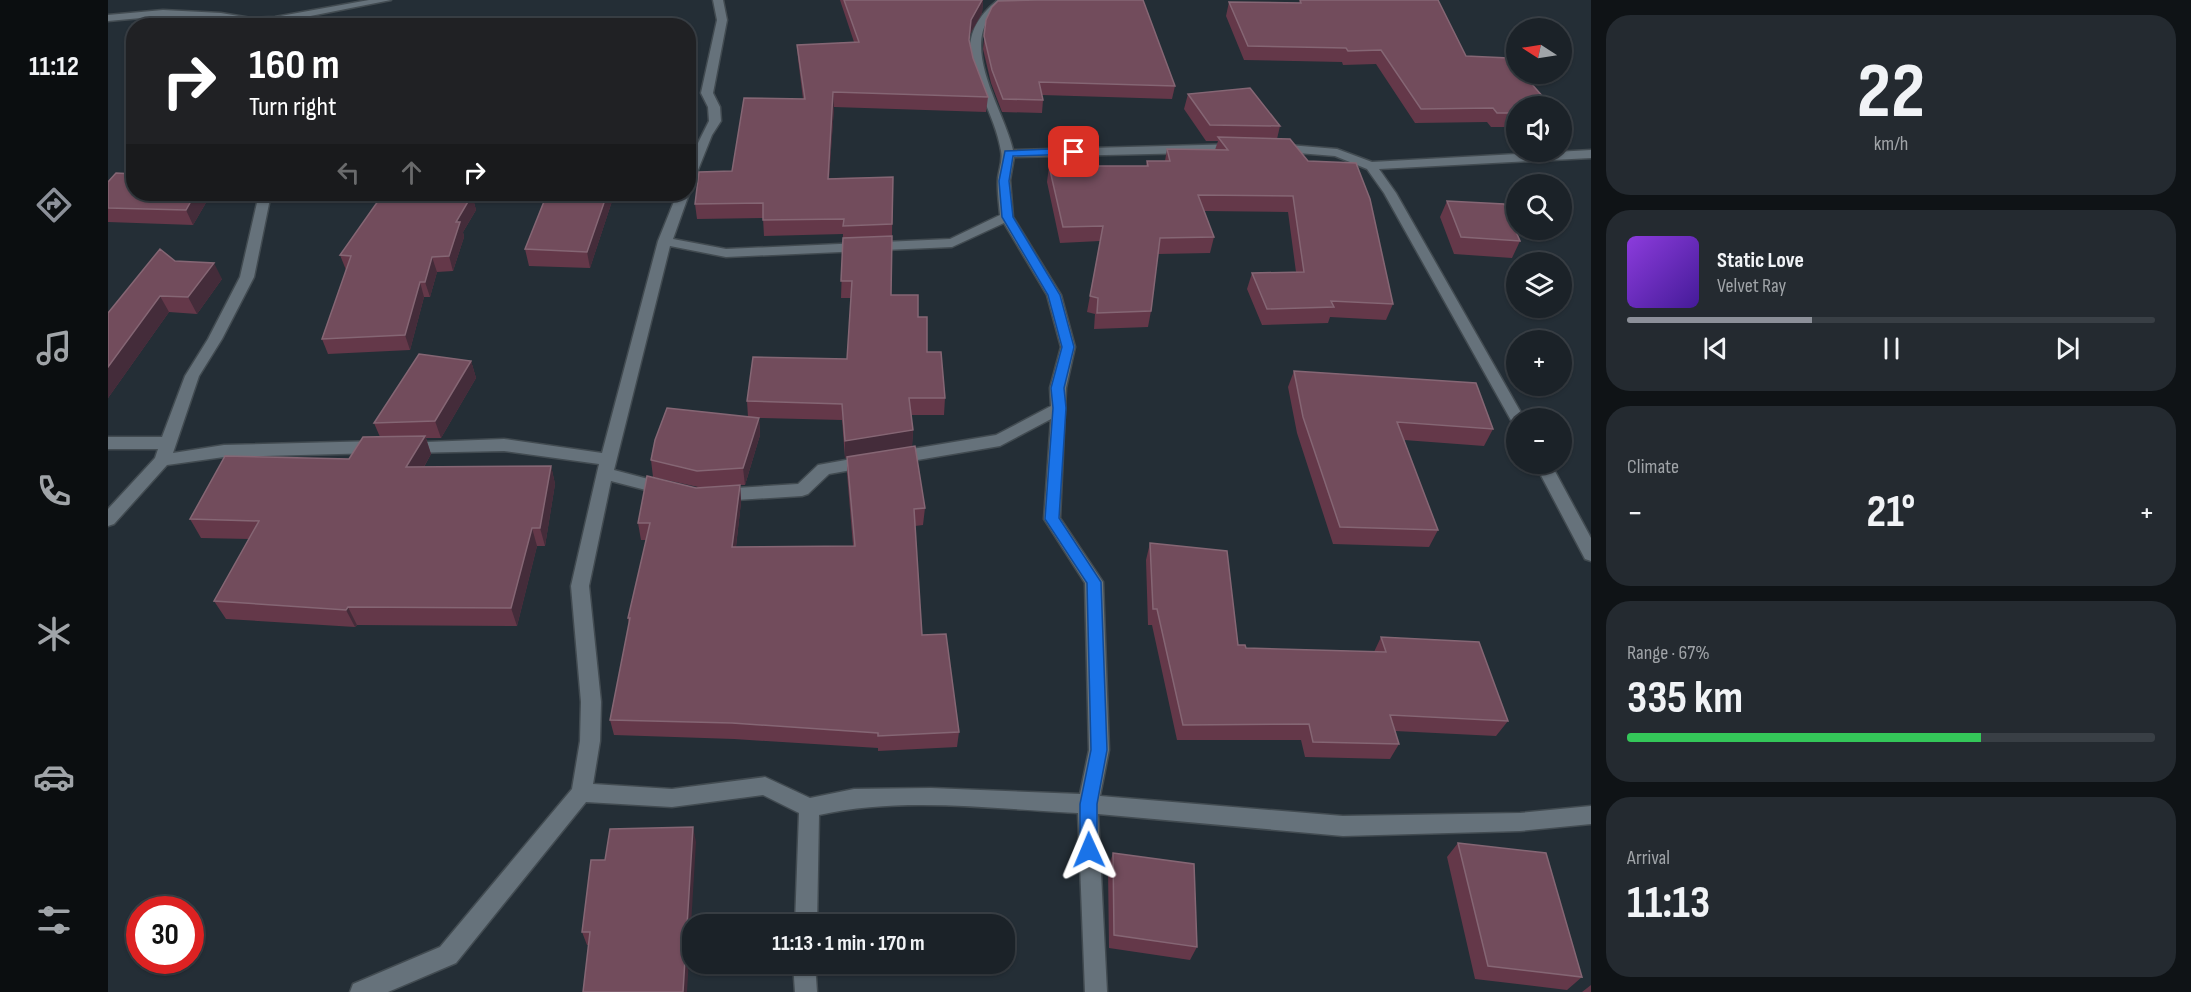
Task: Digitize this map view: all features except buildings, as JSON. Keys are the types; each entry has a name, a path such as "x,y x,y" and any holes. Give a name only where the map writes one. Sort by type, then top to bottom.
{"street":[{"path":"291,18 386,0"},
{"path":"696,160 706,135 715,121 714,107 707,93 722,20 718,0"},
{"path":"1004,0 990,8 980,22 976,39 980,79 997,112 1008,154 1004,181 1007,217 1054,295 1068,347 1058,388 1059,408 1052,519 1094,582 1099,750 1088,804 1089,873 1096,992"},
{"path":"108,18 163,13 233,18"},
{"path":"1008,154 1257,148 1337,153 1371,166 1591,154"},
{"path":"1371,166 1390,193 1511,408"},
{"path":"108,520 162,460 166,443 192,376 216,339 247,277 263,201"},
{"path":"361,992 448,955 581,793 590,741 591,702 580,586 606,467 665,241 680,201"},
{"path":"665,241 726,253 952,243 1007,217"},
{"path":"699,496 802,490 824,469 1000,440 1059,408"},
{"path":"108,443 166,443"},
{"path":"162,460 224,451 492,445 606,467 678,491"},
{"path":"1548,474 1591,554"},
{"path":"581,793 672,798 765,786 809,808 854,798 931,797 1088,804 1343,826 1520,822 1591,814"},
{"path":"806,914 809,808"},
{"path":"805,974 806,992"}],"route":[{"path":"1074,152 1008,154 1004,181 1007,217 1054,295 1068,347 1058,388 1059,408 1052,519 1094,582 1099,750 1088,804 1089,850"}]}
